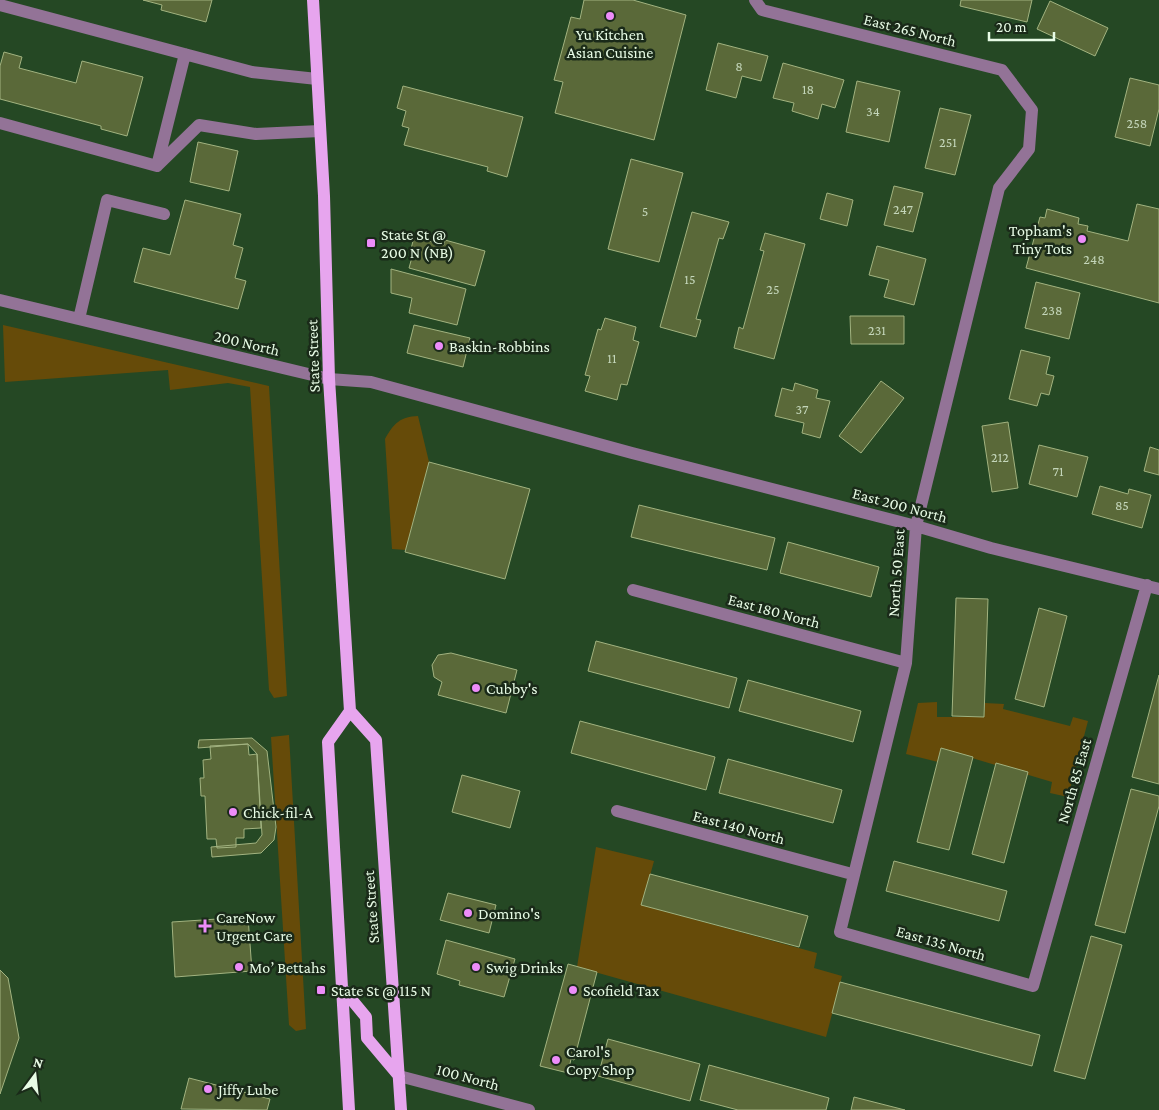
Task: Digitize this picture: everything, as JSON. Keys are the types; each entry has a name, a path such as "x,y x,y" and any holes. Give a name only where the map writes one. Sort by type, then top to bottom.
{"main road":[{"name":"State Street","path":"313,0 330,379 350,711 376,740 401,1110"},
{"name":"State Street","path":"349,1110 328,742 350,711"},
{"path":"342,988 366,1017 368,1038 399,1076"}],"street":[{"path":"0,5 252,72 317,79"},
{"name":"East 265 North","path":"758,5 1002,70 1032,110"},
{"path":"157,166 185,54"},
{"name":"North 50 East","path":"840,932 852,874 906,663 916,526 999,188 1029,150 1032,110"},
{"path":"0,124 157,166"},
{"path":"157,166 200,125 256,134 320,131"},
{"path":"79,319 107,200 164,214"},
{"name":"200 North","path":"0,300 330,379 371,382 632,453"},
{"name":"East 200 North","path":"632,453 916,526 991,548 1153,587"},
{"name":"North 85 East","path":"1033,986 1153,587"},
{"name":"East 180 North","path":"633,590 906,663"},
{"name":"East 140 North","path":"617,811 852,874"},
{"name":"East 135 North","path":"840,932 1033,986"},
{"name":"100 North","path":"399,1076 530,1110"}],"shaded area":[{"path":"3,325 269,386 287,696 274,698 269,690 250,387 228,383 170,390 168,370 5,382"},
{"path":"418,416 429,462 406,550 392,549 385,439 391,429 402,419"},
{"path":"937,702 937,717 984,717 985,703 1004,704 1003,709 1070,726 1073,717 1088,721 1068,797 1050,793 1052,782 942,749 938,762 906,754 918,703"},
{"path":"289,735 306,1029 296,1031 289,1025 271,737"},
{"path":"596,847 654,861 642,905 817,953 814,968 842,976 826,1037 577,967"}],"building":[{"path":"143,0 212,0 206,22 161,10 162,5"},
{"path":"584,0 633,0 686,15 654,140 555,113 563,82 554,80 571,17 580,19"},
{"path":"961,0 1032,0 1027,22 960,6"},
{"path":"1050,1 1108,28 1095,56 1037,29"},
{"path":"718,43 768,56 761,81 742,76 736,98 706,90"},
{"path":"4,52 22,57 19,68 76,83 82,61 143,77 127,136 101,129 101,126 0,99 0,66"},
{"path":"783,63 844,80 835,108 822,104 818,119 792,111 794,103 773,98"},
{"path":"1130,78 1159,85 1159,109 1150,146 1115,137"},
{"path":"857,81 900,91 889,142 846,132"},
{"path":"403,86 523,117 507,177 487,171 488,167 404,145 409,128 402,126 406,111 397,108"},
{"path":"940,108 971,115 955,175 925,168"},
{"path":"198,142 238,151 229,191 190,182"},
{"path":"631,159 683,173 659,262 608,249"},
{"path":"894,186 923,193 913,232 884,225"},
{"path":"827,193 853,200 847,226 820,219"},
{"path":"185,200 241,214 233,245 243,248 235,278 246,281 238,309 134,282 143,248 170,255"},
{"path":"1137,204 1159,209 1159,303 1026,268 1040,217 1045,218 1047,209 1079,218 1078,224 1088,226 1087,231 1128,241"},
{"path":"692,212 729,222 723,239 719,238 696,319 701,320 696,337 660,327"},
{"path":"765,233 805,244 774,359 734,348 739,327 743,329 764,251 760,250"},
{"path":"414,237 444,245 445,240 485,251 475,286 409,268 414,250 411,249"},
{"path":"877,246 926,259 914,305 884,297 889,280 869,275"},
{"path":"391,269 466,289 457,325 409,313 412,298 391,293"},
{"path":"1036,282 1080,293 1069,339 1025,328"},
{"path":"850,316 904,316 904,344 851,344"},
{"path":"605,318 636,327 633,340 639,342 627,385 621,384 617,400 585,391 590,376 585,375 598,329 601,330"},
{"name":"Baskin-Robbins","path":"414,325 470,338 463,367 407,353"},
{"path":"1021,350 1050,357 1046,374 1054,376 1049,395 1041,393 1037,406 1009,399"},
{"path":"881,381 904,398 861,453 839,436"},
{"path":"795,383 818,390 816,398 830,401 820,438 802,433 804,423 775,416 782,388 793,391"},
{"path":"1008,422 1018,488 992,492 982,426"},
{"path":"1039,445 1088,457 1077,497 1029,484"},
{"path":"1150,447 1159,450 1159,475 1144,471"},
{"path":"429,462 530,489 505,579 405,552"},
{"path":"1100,486 1128,494 1129,489 1151,495 1142,528 1092,514"},
{"path":"639,505 775,538 767,570 631,537"},
{"path":"788,542 879,567 871,597 780,573"},
{"path":"956,598 988,599 984,717 952,716"},
{"path":"1039,608 1067,616 1044,707 1015,699"},
{"path":"596,641 737,678 729,708 588,671"},
{"name":"Cubby's","path":"451,653 517,670 506,713 438,695 442,682 434,677 432,665 438,655"},
{"path":"1159,675 1159,784 1132,777"},
{"path":"748,680 861,711 853,742 739,711"},
{"path":"580,721 715,757 706,790 571,753"},
{"path":"252,738 267,751 276,827 274,840 261,853 212,857 211,847 256,843 262,835 257,754 248,744 198,748 199,740"},
{"name":"Chick-fil-A","path":"248,744 249,755 257,754 261,828 244,829 244,838 236,838 236,847 217,848 216,839 207,839 205,796 201,796 200,778 204,778 203,760 211,759 210,746"},
{"path":"941,748 973,757 949,850 917,842"},
{"path":"728,759 842,790 833,823 719,793"},
{"path":"996,763 1028,772 1004,863 972,854"},
{"path":"462,775 520,791 510,828 452,812"},
{"path":"1131,789 1159,796 1159,806 1125,933 1095,925"},
{"path":"894,861 1007,891 999,921 886,891"},
{"path":"650,874 808,916 799,947 641,905"},
{"name":"Domino's","path":"448,893 496,905 489,933 440,920"},
{"path":"248,917 252,971 175,977 172,922"},
{"path":"1091,936 1122,945 1085,1079 1054,1071"},
{"name":"Swig Drinks","path":"446,940 515,959 504,997 459,985 460,981 437,974"},
{"path":"568,964 597,972 574,1060 571,1059 568,1073 540,1066"},
{"path":"0,970 8,978 19,1038 0,1094"},
{"path":"840,982 1040,1035 1032,1066 832,1013"},
{"path":"608,1039 700,1064 690,1101 598,1076"},
{"path":"709,1065 829,1098 826,1110 738,1110 700,1100"},
{"name":"Jiffy Lube","path":"189,1078 270,1099 267,1110 181,1109"},
{"path":"854,1097 905,1110 851,1110"}],"place":[{"name":"Yu Kitchen Asian Cuisine","path":"610,16"},
{"name":"Topham's Tiny Tots","path":"1082,239"},
{"name":"State St @ 200 N (NB)","path":"371,243"},
{"name":"Baskin-Robbins","path":"439,346"},
{"name":"Cubby's","path":"476,688"},
{"name":"Chick-fil-A","path":"233,812"},
{"name":"Domino's","path":"468,913"},
{"name":"CareNow Urgent Care","path":"205,926"},
{"name":"Mo’ Bettahs","path":"239,967"},
{"name":"Swig Drinks","path":"476,967"},
{"name":"State St @ 115 N","path":"321,990"},
{"name":"Scofield Tax","path":"573,990"},
{"name":"Carol's Copy Shop","path":"556,1060"},
{"name":"Jiffy Lube","path":"208,1089"}]}
